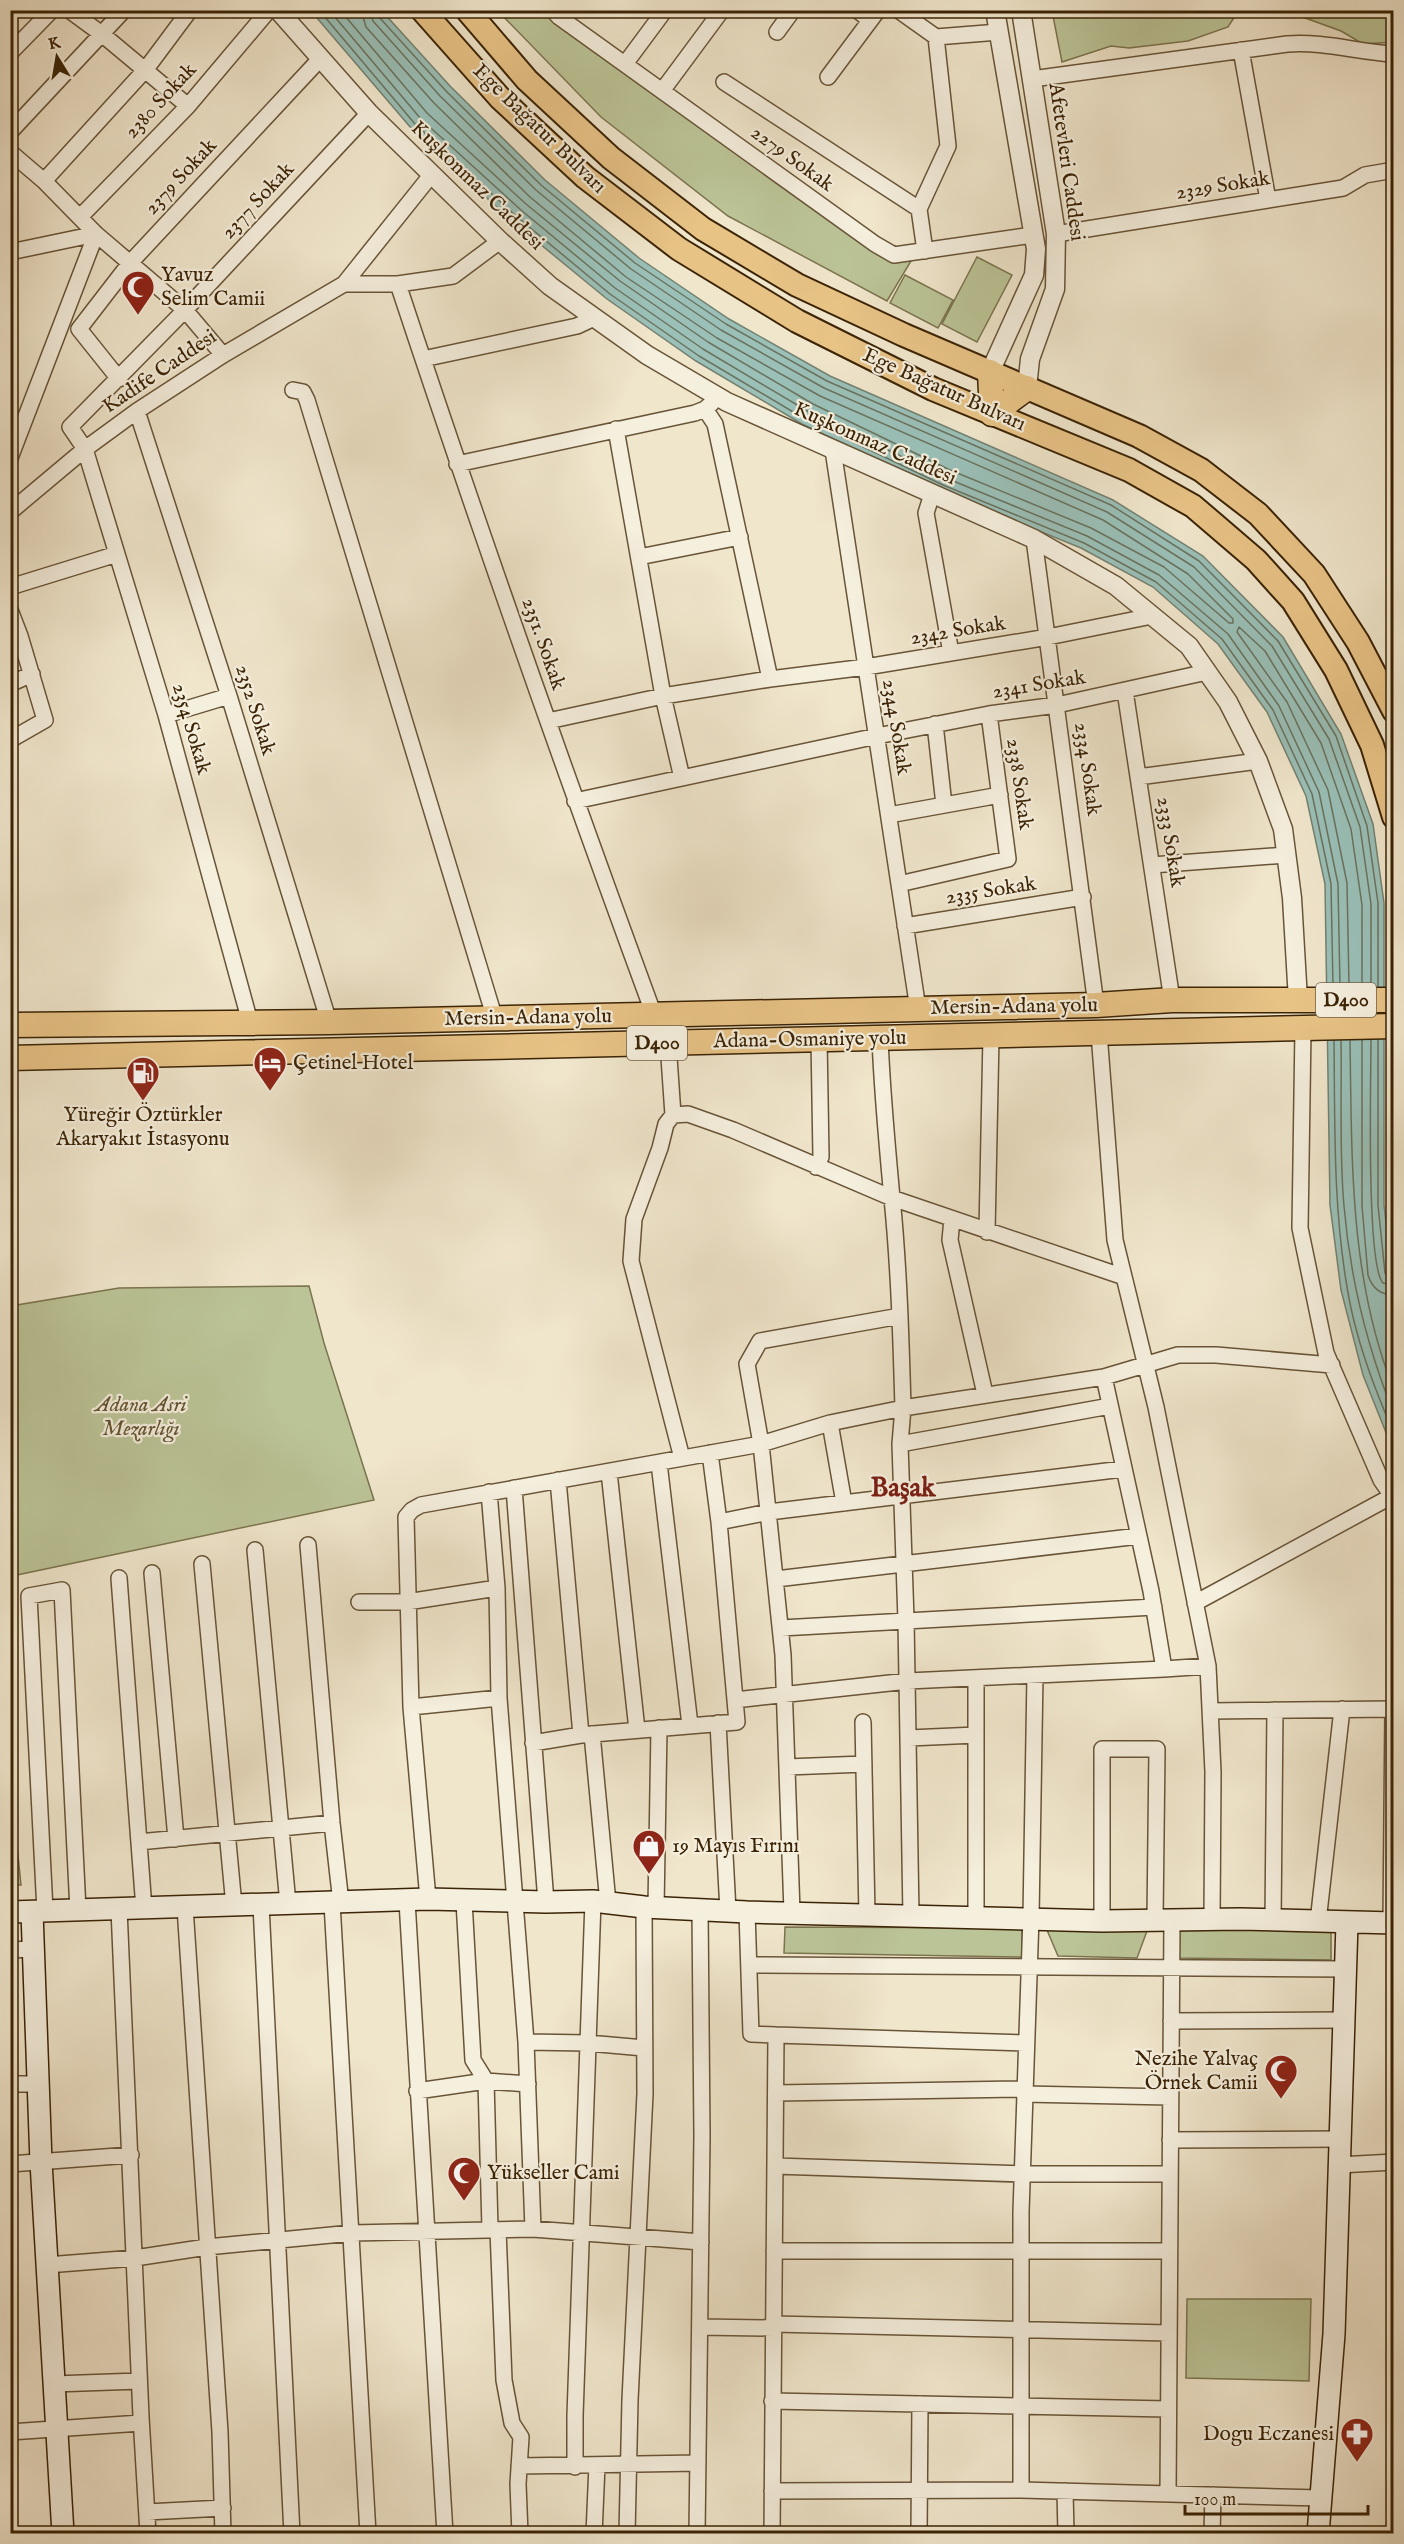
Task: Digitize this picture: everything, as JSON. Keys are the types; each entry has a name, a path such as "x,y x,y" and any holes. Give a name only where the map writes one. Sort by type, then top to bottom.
{"highway":[{"path":"990,372 992,414"},
{"path":"992,414 1027,388"},
{"name":"Mersin-Adana yolu","path":"10,1024 495,1019 918,1010 1096,1005 1172,1000 1298,1000"},
{"name":"D400","path":"1298,1000 1394,1000"},
{"name":"Adana-Osmaniye yolu","path":"10,1058 1394,1026"}],"main road":[{"name":"Ege Bağatur Bulvarı","path":"422,10 500,98 585,177 679,249 797,321 933,389 1129,470 1192,506 1256,560 1293,601 1336,670 1372,745 1394,817"},
{"name":"Ege Bağatur Bulvarı","path":"467,10 527,80 611,158 704,230 797,285 1139,436 1201,470 1258,514 1314,574 1358,642 1394,711"},
{"path":"63,2534 41,2162 33,1949 29,1912 417,1900 600,1902 738,1912 1031,1917 1102,1921 1392,1922"},
{"path":"1318,2534 1334,2334 1347,1923"}],"street":[{"path":"10,53 52,10"},
{"path":"69,10 104,35 188,106"},
{"path":"10,132 104,35 124,10"},
{"path":"44,181 146,69 190,10"},
{"name":"2380 Sokak","path":"81,217 188,106 269,10"},
{"name":"Kuşkonmaz Caddesi","path":"278,10 369,113 500,241 550,286 712,403 833,450 1034,539 1116,586 1189,646 1228,702 1258,761 1283,829 1292,898 1298,1000"},
{"name":"2279 Sokak","path":"553,10 559,17 875,244 894,255 1033,235"},
{"path":"625,64 665,10"},
{"path":"662,91 722,10"},
{"path":"777,32 793,10"},
{"path":"828,77 874,15 857,10"},
{"path":"898,10 936,37 999,32"},
{"name":"Afetevleri Caddesi","path":"990,372 1034,275 1036,249 995,10"},
{"name":"Afetevleri Caddesi","path":"1021,10 1056,234 1055,289 1030,359 1027,388"},
{"path":"925,250 919,209 948,146 936,37"},
{"path":"1032,79 1303,42 1394,54"},
{"path":"1241,50 1268,200"},
{"name":"2379 Sokak","path":"119,379 79,329 130,263 320,58"},
{"path":"724,82 919,209"},
{"name":"2377 Sokak","path":"85,449 70,428 185,310 369,113"},
{"path":"11,154 44,181 96,234 185,310 223,355"},
{"name":"2329 Sokak","path":"1056,234 1343,188 1365,175 1394,170"},
{"name":"Kadife Caddesi","path":"10,512 85,449 137,411 223,355 344,284 432,174"},
{"path":"10,252 96,234"},
{"path":"10,458 96,234"},
{"path":"344,284 398,284 453,276 500,241"},
{"name":"2351. Sokak","path":"398,284 457,464 654,1015"},
{"path":"423,359 578,326 594,318"},
{"path":"293,390 303,392 307,400 495,1019"},
{"path":"457,464 616,429 712,403 770,679"},
{"name":"2352 Sokak","path":"137,411 230,696 329,1022"},
{"path":"616,429 663,696 682,778"},
{"name":"2354 Sokak","path":"85,449 166,715 250,1022"},
{"name":"2344 Sokak","path":"833,450 918,1010"},
{"path":"932,494 926,513 951,653"},
{"path":"639,557 741,537"},
{"name":"2334 Sokak","path":"1034,539 1096,1005"},
{"path":"10,587 117,554"},
{"path":"10,610 15,637 32,674 45,720 10,740"},
{"name":"2342 Sokak","path":"548,721 663,696 866,667 1048,637 1152,616"},
{"name":"2341 Sokak","path":"576,801 935,724 1057,705 1207,672"},
{"path":"10,684 32,674"},
{"name":"2333 Sokak","path":"1125,691 1172,1000"},
{"path":"166,715 230,696"},
{"name":"2338 Sokak","path":"899,884 1008,859 989,714"},
{"path":"935,724 944,806"},
{"path":"1138,777 1258,761"},
{"path":"889,815 1000,795"},
{"path":"1152,865 1286,855"},
{"name":"2335 Sokak","path":"905,926 1083,897"},
{"path":"1195,1603 1393,1497 1381,1480 1326,1353 1300,1228 1303,1029"},
{"path":"1099,1033 1115,1240 1156,1407 1208,1666 1213,1772 1212,1920"},
{"path":"987,1232 990,1036"},
{"path":"880,1038 883,1118 892,1198 900,1316 903,1408 900,1444 908,1681 911,1916"},
{"path":"816,1167 821,1157 819,1040"},
{"path":"668,1043 673,1115 666,1124 660,1148 634,1219 631,1261 682,1458"},
{"path":"673,1115 688,1114 733,1130 892,1198 1124,1277"},
{"path":"952,1219 950,1240 985,1395"},
{"path":"792,1912 785,1694 776,1579 761,1444 747,1364 760,1341 900,1316"},
{"path":"445,2534 417,2091 417,1900 404,1521 408,1514 421,1505 761,1444 830,1423 903,1408 1104,1377 1178,1355 1198,1354 1332,1365"},
{"path":"1104,1377 1154,1607 1164,1669"},
{"path":"900,1444 1110,1406"},
{"path":"830,1423 844,1503"},
{"path":"533,1743 586,1734 736,1722 710,1453"},
{"path":"659,1463 690,1725"},
{"path":"718,1522 769,1512 1123,1469"},
{"path":"609,1472 637,1730"},
{"path":"558,1480 586,1734 600,1902 588,2043 575,2467"},
{"path":"514,1488 546,1902"},
{"path":"489,1492 497,1588 499,1698 526,2042 533,2229"},
{"path":"776,1579 1138,1536"},
{"path":"308,1545 337,1903 368,2534"},
{"path":"255,1550 288,1904"},
{"path":"201,1564 234,1906"},
{"path":"152,1573 176,1839"},
{"path":"119,1578 144,1908"},
{"path":"359,1602 407,1602 497,1588"},
{"path":"29,1912 29,1596 63,1590 78,1910"},
{"path":"780,1628 1154,1607"},
{"path":"735,1700 908,1681 1208,1666"},
{"path":"1021,2490 1022,2174 1031,1917 1035,1675"},
{"path":"976,1678 976,1917"},
{"path":"411,1707 499,1698"},
{"path":"1318,1922 1341,1709"},
{"path":"1210,1711 1393,1709 1392,1922"},
{"path":"1273,1922 1275,1710"},
{"path":"863,1722 867,1915"},
{"path":"718,1723 738,1912 749,1965 751,2034 1025,2043"},
{"path":"627,2534 637,2237 645,2094 644,2048 659,1728"},
{"path":"909,1738 976,1735"},
{"path":"1102,1921 1102,1749 1156,1749 1164,1920 1172,1966 1168,2494"},
{"path":"787,1767 864,1764"},
{"path":"139,1842 281,1830 332,1823"},
{"path":"465,1901 473,2060 486,2081 504,2380 512,2423 521,2437 520,2534"},
{"path":"261,1905 292,2534"},
{"path":"185,1907 223,2534"},
{"path":"119,1909 139,2380 148,2534"},
{"path":"697,2534 701,2242 700,1909"},
{"path":"10,1950 33,1949"},
{"path":"749,1965 1172,1966 1345,1969"},
{"path":"1171,2021 1344,2019"},
{"path":"772,2534 776,2035"},
{"path":"526,2042 588,2043 644,2048"},
{"path":"417,2091 486,2081 528,2084"},
{"path":"10,2084 38,2084"},
{"path":"776,2093 1024,2092 1170,2097"},
{"path":"1170,2140 1340,2139"},
{"path":"10,2164 131,2155"},
{"path":"1339,2165 1394,2162"},
{"path":"775,2166 1022,2174 1170,2174"},
{"path":"47,2265 135,2258 207,2247 352,2233 533,2229 701,2242"},
{"path":"774,2251 1169,2251"},
{"path":"700,2327 1021,2329 1169,2333"},
{"path":"54,2384 139,2380"},
{"path":"772,2401 1168,2409"},
{"path":"919,2534 920,2404"},
{"path":"10,2432 141,2423"},
{"path":"519,2466 575,2467 628,2463 698,2463"},
{"path":"594,2534 597,2465"},
{"path":"772,2491 1021,2490 1321,2498"},
{"path":"1065,2491 1066,2534"},
{"path":"1212,2534 1213,2495"},
{"path":"147,2512 223,2508"}],"green space":[{"path":"1052,10 1258,11 1237,13 1228,27 1188,41 1129,48 1111,46 1062,62"},
{"path":"498,11 548,11 888,257 911,261 887,301 728,216 601,117"},
{"path":"1286,11 1393,11 1393,42 1363,44 1341,31"},
{"path":"977,257 1012,275 977,342 942,324"},
{"path":"905,275 953,300 938,328 890,303"},
{"name":"Adana Asri Mezarlığı","path":"309,1286 324,1343 374,1500 17,1575 11,1581 11,1306 119,1288"},
{"path":"11,1786 21,1885 10,1885"},
{"path":"785,1927 1022,1928 1022,1957 784,1953"},
{"path":"1177,1929 1331,1930 1331,1960 1176,1958"},
{"path":"1047,1930 1147,1931 1137,1958 1058,1956"},
{"path":"1187,2299 1311,2299 1309,2381 1186,2378"}],"water":[{"path":"311,11 382,11 450,86 545,180 639,258 729,319 830,376 1113,500 1203,556 1283,637 1341,734 1373,824 1384,903 1384,1205 1394,1294 1393,1450 1363,1375 1341,1290 1330,1205 1325,884 1306,796 1267,712 1218,644 1153,587 1081,548 941,491 802,424 696,361 607,299 512,221 411,128"}],"place":[{"name":"Yavuz Selim Camii","path":"138,316"},
{"name":"Çetinel Hotel","path":"270,1092"},
{"name":"Yüreğir Öztürkler Akaryakıt İstasyonu","path":"143,1102"},
{"name":"19 Mayıs Fırını","path":"649,1875"},
{"name":"Nezihe Yalvaç Örnek Camii","path":"1281,2100"},
{"name":"Yükseller Cami","path":"464,2202"},
{"name":"Dogu Eczanesi","path":"1357,2463"}],"district":[{"name":"Başak","path":"903,1489"}]}
